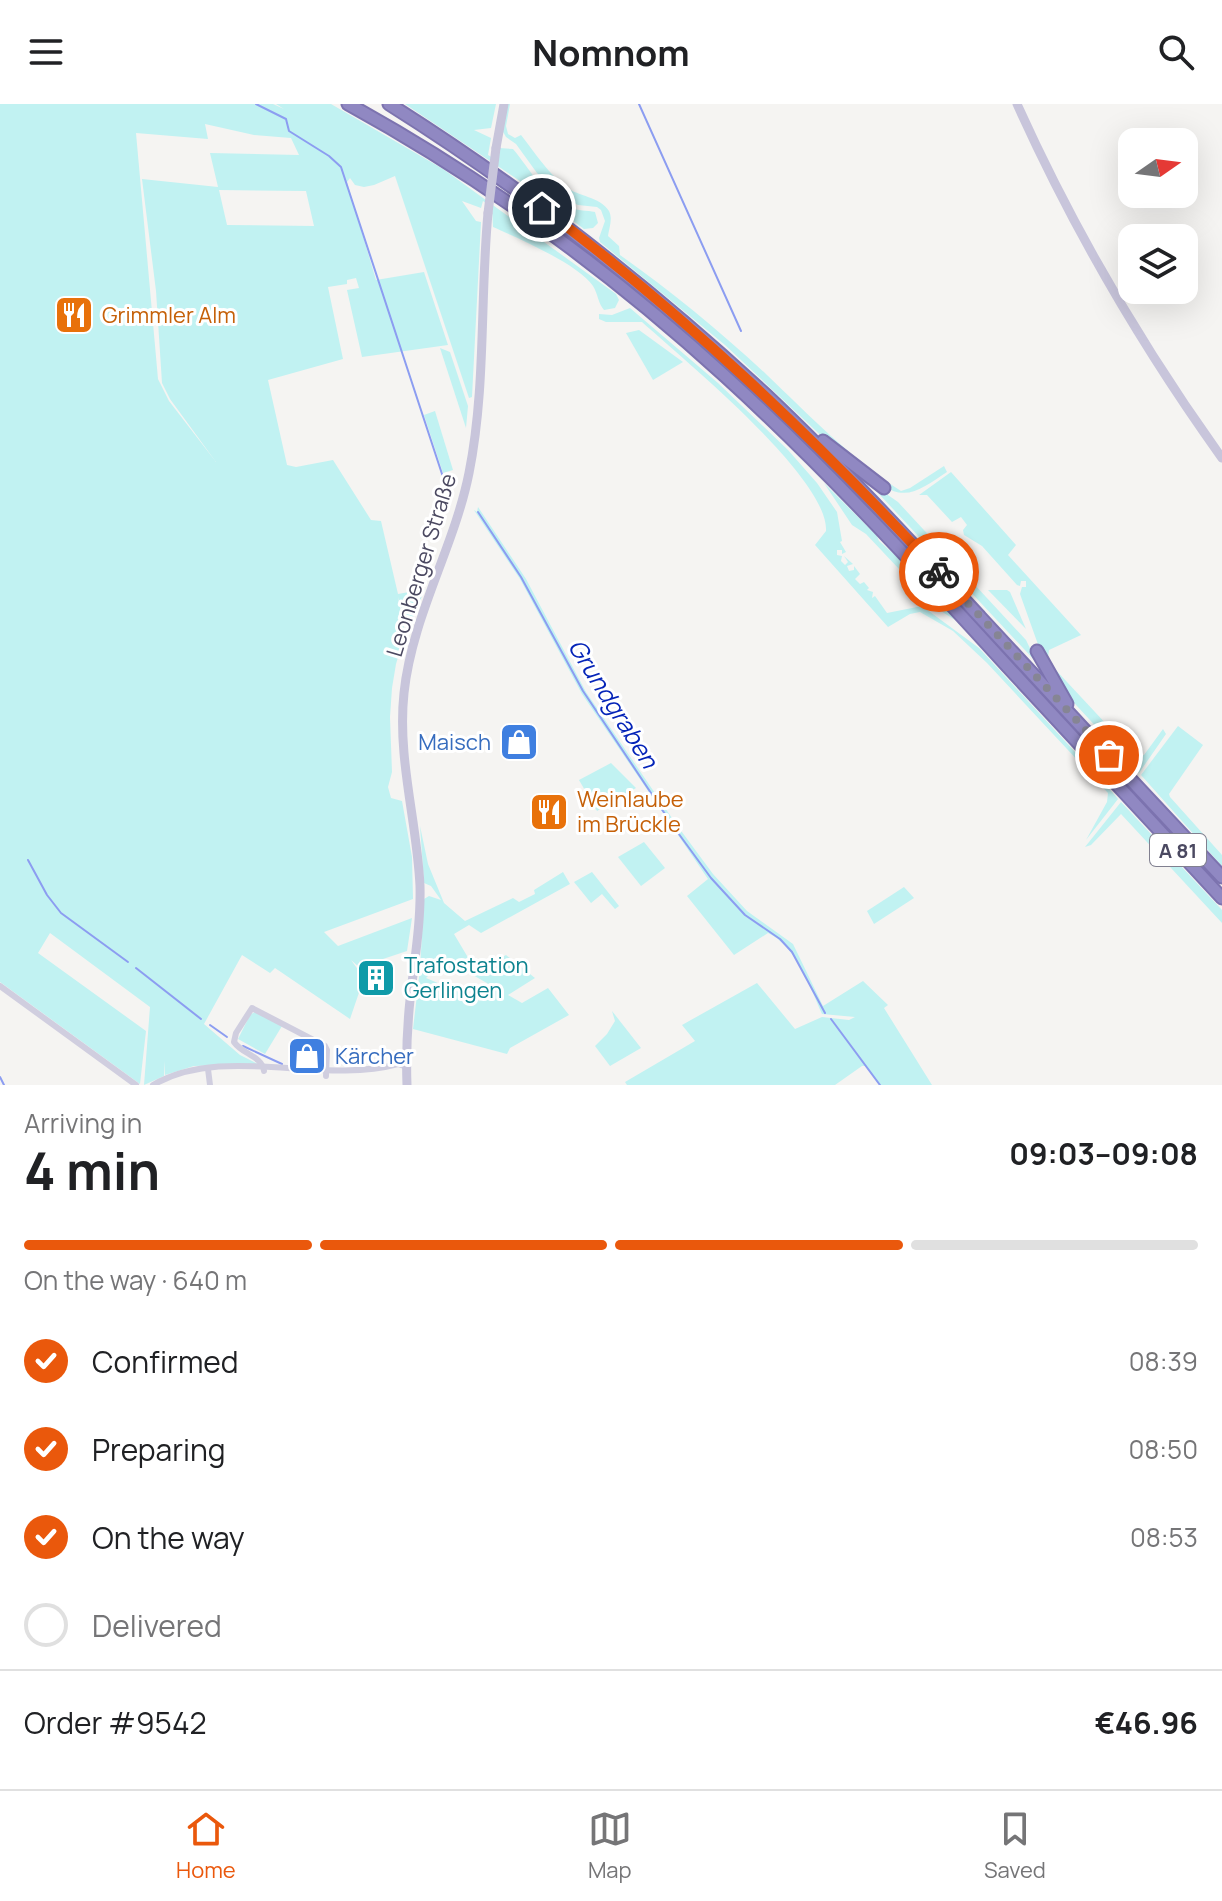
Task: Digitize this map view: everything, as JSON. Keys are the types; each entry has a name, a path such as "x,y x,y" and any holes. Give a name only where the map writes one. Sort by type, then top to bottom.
{"highway":[{"name":"A 81","path":"348,104 464,174 576,253 689,344 776,424 874,522 1222,898"},
{"name":"A 81","path":"389,104 468,155 589,243 673,312 801,429 884,513 1222,877"},
{"path":"776,424 812,471"},
{"path":"801,429 823,441 884,488"},
{"path":"970,636 1011,670"},
{"path":"1037,651 1075,719"}],"main road":[{"name":"Leonberger Straße","path":"407,1085 408,1016 420,889 403,745 403,697 415,638 457,523 472,460 480,384 488,213 504,104"},
{"path":"1017,104 1084,238 1145,344 1222,458"}],"street":[{"path":"0,986 136,1085"},
{"path":"264,1071 259,1061 234,1042 236,1033 252,1008 325,1046 326,1076"},
{"path":"153,1085 180,1074 208,1069 326,1076 389,1069 402,1071 407,1067"},
{"path":"208,1069 210,1085"}],"shaded area":[{"path":"0,104 273,104 284,109 276,104 331,104 443,169 616,294 619,300 615,308 604,310 593,286 575,269 493,227 492,208 483,201 481,208 462,201 476,221 481,222 472,397 469,398 395,176 364,187 355,185 350,178 347,182 376,280 424,272 448,345 362,357 347,290 359,288 356,278 347,280 347,284 328,287 343,359 268,380 287,465 296,467 333,460 371,520 381,521 398,594 425,589 408,629 398,597 405,634 396,664 390,717 392,772 388,787 391,798 402,801 412,857 413,899 324,932 338,946 412,918 407,951 359,967 351,960 364,978 350,1019 275,968 270,973 242,955 204,1024 240,1055 258,1064 194,1066 165,1075 165,1061 164,1076 144,1085 150,1007 50,933 38,953 146,1031 140,1084 0,982","holes":["205,124 254,135 291,138 299,155 210,153 218,187 142,179 156,291 162,383 170,399 216,462 169,401 158,379 136,133 208,139","219,190 306,191 314,226 227,225"]},
{"path":"405,104 496,104 491,128 474,130 491,138 488,155 498,161 499,148 513,149 553,197 570,208 595,212 598,223 593,228 584,229 517,179"},
{"path":"507,104 510,104 506,126 508,134 515,138 521,135 559,181 571,190 600,202 609,211 608,236 619,246 620,255 714,328 848,451 901,491 944,466 947,472 920,489 900,493 834,448 725,345 600,242 605,221 601,210 567,200 537,173 516,144 506,137 502,130"},
{"path":"632,286 698,342 762,401 825,461 945,587 1121,781 822,460 738,379"},
{"path":"630,308 718,383 788,450 817,483 837,512 840,542 846,552 842,554 842,550 837,550 837,555 842,556 841,561 845,565 848,562 844,556 853,564 847,566 849,571 854,570 854,566 860,574 855,579 860,584 864,582 869,588 867,590 873,592 872,598 875,596 887,613 922,606 979,648 1118,799 1086,840 1107,802 1108,793 987,663 953,631 920,612 910,614 888,627 815,545 826,531 821,508 780,451 719,390 642,322 606,322 599,319 599,314 612,315"},
{"path":"639,330 683,362 653,380 626,333"},
{"path":"440,348 450,352 468,406 466,428"},
{"path":"435,411 453,470 443,473 424,415"},
{"path":"951,472 1016,545 1008,555 1081,635 1049,650 1048,657 1053,667 1137,757 1144,755 1163,729 1166,734 1139,773 1064,692 1040,650 1020,594 1022,587 1026,587 1026,581 1017,585 982,546 964,535 967,525 961,517 952,522 927,495 919,495"},
{"path":"865,479 898,502 1026,640 1037,663"},
{"path":"824,483 955,620 919,597 899,569 866,534 852,525"},
{"path":"478,507 526,579 586,692 713,874 747,911 793,944 823,1006 863,981 888,1005 884,1008 932,1085 879,1085 866,1066 862,1066 835,1085 627,1085 625,1082 695,1041 682,1025 757,983 795,1029 822,1017 849,1020 855,1017 822,1014 794,957 787,947 768,933 734,955 687,896 708,879 582,694 520,579 474,510 477,512"},
{"path":"988,590 1010,592 1026,629"},
{"path":"1178,726 1203,745 1169,794 1222,855 1222,866 1141,775"},
{"path":"611,763 636,788 597,811 579,780"},
{"path":"1121,802 1222,910 1222,923 1121,814 1091,845 1085,847"},
{"path":"420,826 428,864 444,903 465,921 513,898 519,902 535,894 534,890 563,872 570,884 481,933 469,925 454,934 476,971 506,955 535,978 508,995 522,1003 548,988 569,1015 510,1048 507,1054 413,1029 424,899 429,896 441,900 431,886 424,883","holes":["445,959 492,986 480,1001 426,978"]},
{"path":"644,842 665,868 641,886 618,857"},
{"path":"592,872 619,906 615,909 602,894 591,903 574,882"},
{"path":"904,887 914,898 874,924 867,911"},
{"path":"256,1011 282,1026 265,1054 238,1039 250,1015"},
{"path":"612,1011 641,1048 610,1066 595,1046 615,1021"}],"waterway":[{"name":"Grundgraben","path":"256,104 286,119 289,131 341,167 443,477 451,488"},
{"path":"639,104 741,331"},
{"name":"Grundgraben","path":"478,512 521,577 583,691 673,826 711,878 745,915 780,939 792,952 825,1013"},
{"path":"28,860 61,913 128,962"},
{"path":"136,968 201,1019"},
{"name":"Grundgraben","path":"831,1019 880,1085"},
{"path":"210,1025 227,1037"},
{"path":"243,1046 282,1064"},
{"path":"315,1066 322,1058"},
{"path":"0,1077 4,1085"}],"way so far":[{"path":"939,572 1109,755"}],"place":[{"name":"Grimmler Alm","path":"74,315"},
{"name":"Maisch","path":"519,742"},
{"name":"Weinlaube im Brückle","path":"549,812"},
{"name":"Trafostation Gerlingen","path":"376,978"},
{"name":"Kärcher","path":"307,1056"}],"route":[{"path":"542,208 637,281 767,396 939,572"}]}
